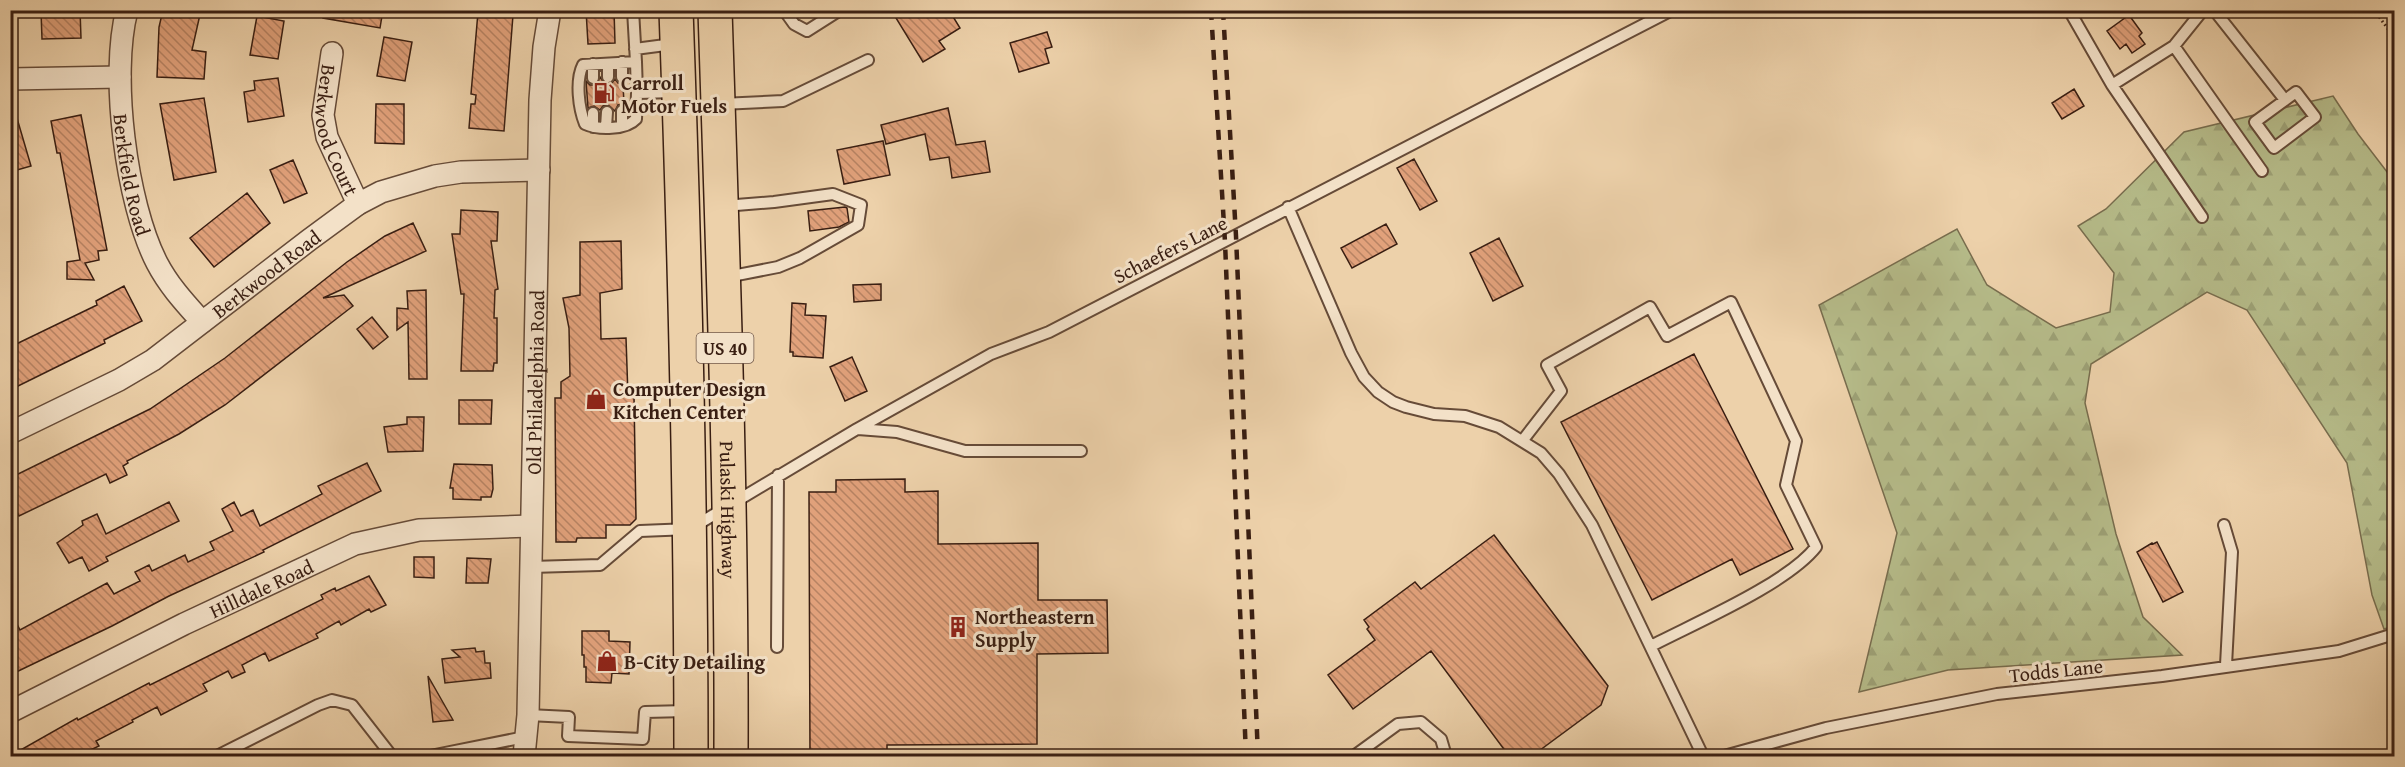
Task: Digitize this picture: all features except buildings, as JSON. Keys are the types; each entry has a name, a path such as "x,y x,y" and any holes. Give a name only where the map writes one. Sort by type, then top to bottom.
{"highway":[{"name":"Pulaski Highway","path":"676,10 690,529 691,756"},
{"name":"Pulaski Highway","path":"715,10 729,504 731,756"}],"street":[{"name":"Berkfield Road","path":"127,10 122,30 120,77 122,128 139,212 156,262 174,292 201,322"},
{"name":"Old Philadelphia Road","path":"524,747 528,715 539,170 543,58 550,10"},
{"name":"Berkwood Court","path":"332,53 323,115 327,137 358,204"},
{"path":"10,80 120,77"},
{"name":"Berkwood Road","path":"10,433 119,380 153,360 358,204 392,188 435,176 461,172 539,170"},
{"name":"Hilldale Road","path":"10,712 184,624 354,544 419,530 531,526"}],"lane":[{"path":"633,10 636,62 637,93 636,119 622,126 593,127 585,124 580,113 579,72 583,65 636,62"},
{"path":"784,10 794,24 807,32 840,10"},
{"name":"Schaefers Lane","path":"690,529 857,429 991,354 1049,332 1672,10"},
{"path":"2069,10 2112,85 2202,217"},
{"path":"2112,85 2174,46 2203,10"},
{"path":"2214,10 2285,100"},
{"path":"635,50 677,44"},
{"path":"2174,46 2262,171"},
{"path":"718,104 783,101 868,60"},
{"path":"622,62 622,77"},
{"path":"593,64 593,78"},
{"path":"608,64 608,77"},
{"path":"637,93 679,92"},
{"path":"2296,92 2315,117 2274,148 2255,122 2285,100 2296,92"},
{"path":"622,111 622,126"},
{"path":"606,127 607,112"},
{"path":"593,113 593,127"},
{"path":"722,206 833,194 861,205 858,225 800,258 778,267 724,277"},
{"path":"1288,207 1351,353 1364,377 1378,392 1406,407 1434,414 1465,416 1499,427 1541,453 1559,474 1592,525 1703,756"},
{"path":"1523,440 1561,391 1547,365 1650,307 1667,336 1731,302 1796,441 1786,485 1816,547 1808,557 1761,589 1651,646"},
{"path":"857,429 897,432 965,451 1081,451"},
{"path":"777,647 778,475"},
{"path":"2224,525 2232,552 2226,665"},
{"path":"531,567 600,565 640,531 690,529"},
{"name":"Todds Lane","path":"1725,756 1826,728 1996,694 2162,676 2226,665 2339,651 2394,634"},
{"path":"217,756 332,700 352,705 391,755 396,756"},
{"path":"528,715 568,717 568,736 643,739 645,712 691,711"},
{"path":"1354,756 1398,724 1421,722 1441,740 1446,756"},
{"path":"430,756 524,747"}],"path":[{"path":"2374,10 2394,37"}],"green space":[{"path":"2333,96 2358,134 2394,181 2394,626 2384,629 2372,595 2347,463 2247,310 2207,292 2091,364 2085,403 2116,534 2143,617 2182,655 1948,670 1859,692 1897,533 1819,305 1957,229 1987,285 2056,328 2110,312 2114,273 2078,226 2106,209 2184,132"}],"railway":[{"path":"1211,10 1225,242 1246,756"},
{"path":"1223,10 1236,236 1258,756"}],"place":[{"name":"Carroll Motor Fuels","path":"604,93"},
{"name":"Computer Design Kitchen Center","path":"596,399"},
{"name":"Northeastern Supply","path":"958,627"},
{"name":"B-City Detailing","path":"607,661"}]}
